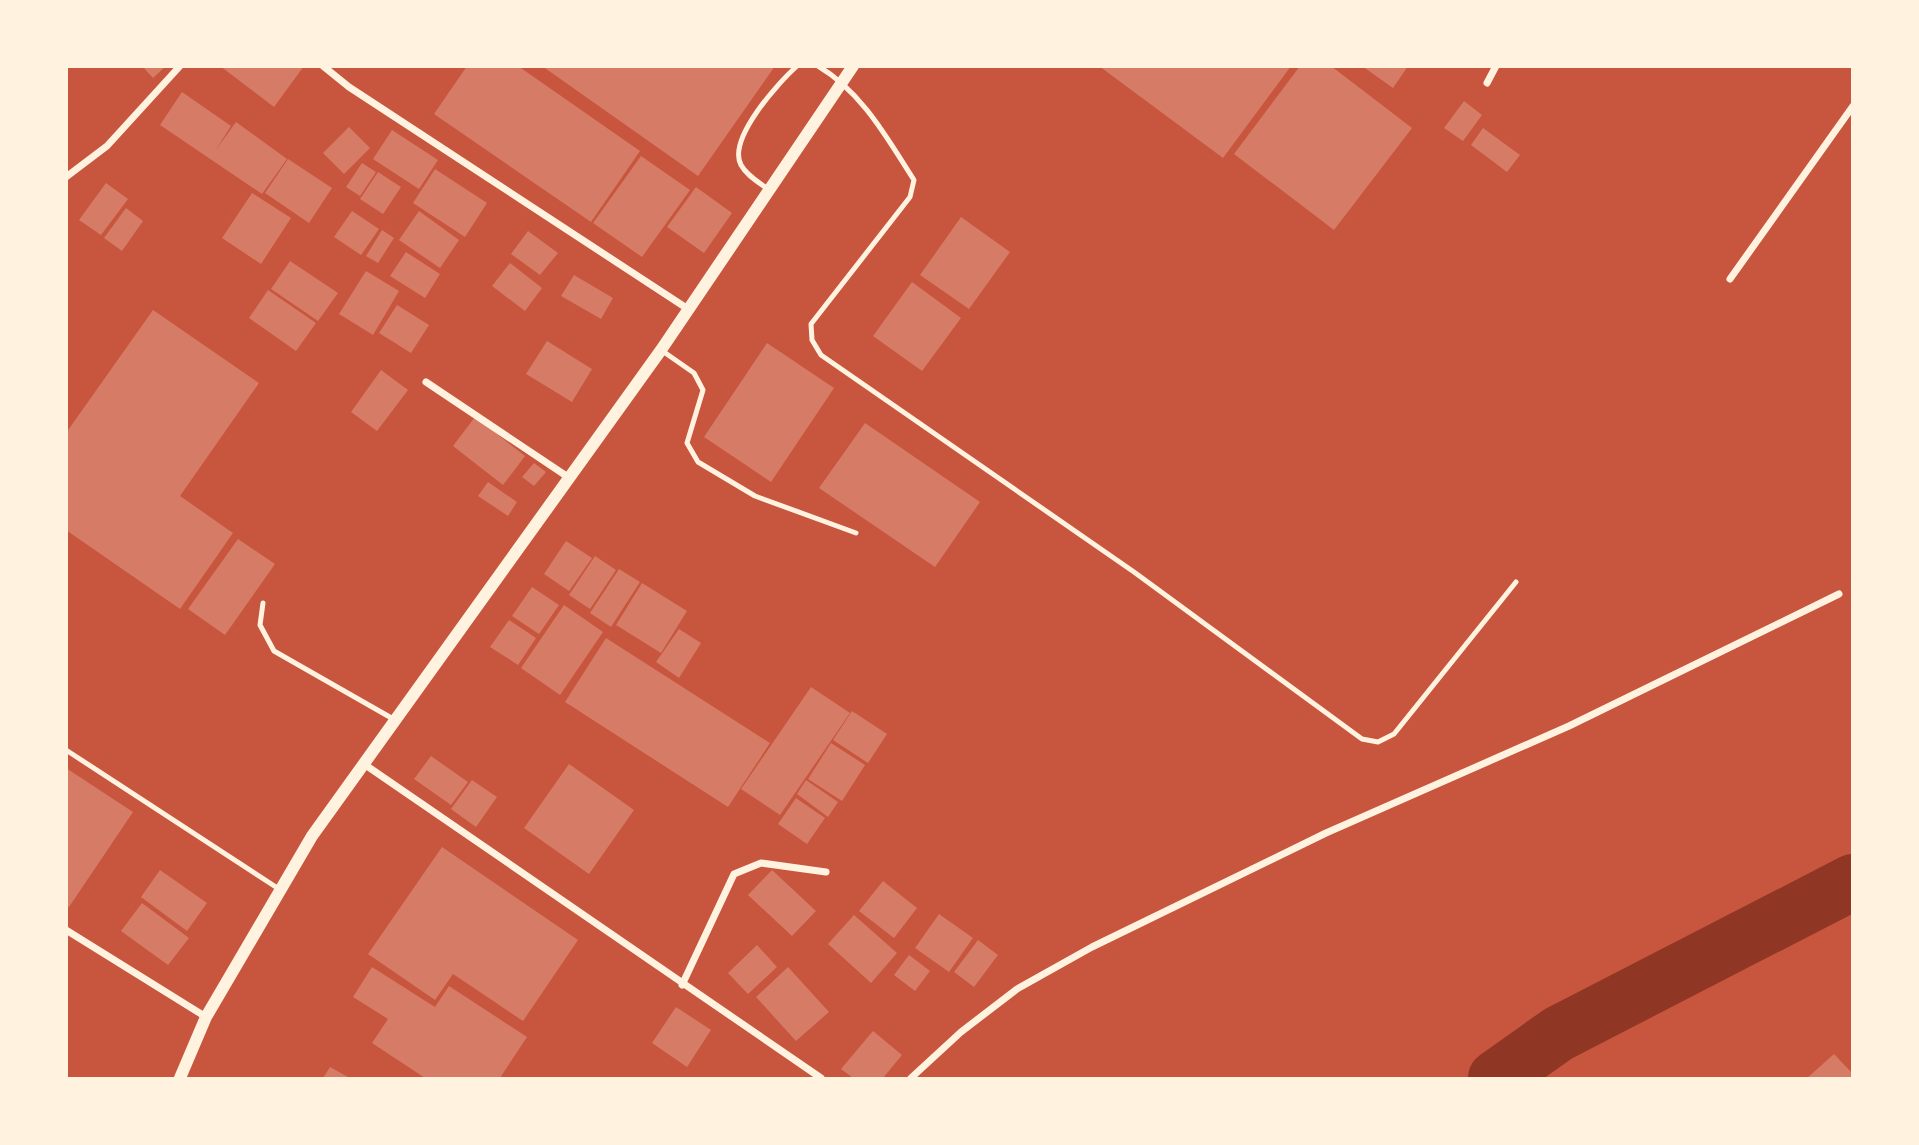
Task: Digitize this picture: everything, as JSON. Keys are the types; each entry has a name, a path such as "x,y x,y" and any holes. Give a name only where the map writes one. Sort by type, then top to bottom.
{"street":[{"path":"66,177 107,146 180,66"},
{"path":"323,66 349,87 688,309"},
{"path":"180,1079 206,1017 312,836 661,350 853,66"},
{"path":"1487,83 1496,66"},
{"path":"1730,279 1853,106"},
{"path":"426,382 568,477"},
{"path":"911,1079 961,1032 1017,989 1092,947 1326,833 1569,726 1839,594"},
{"path":"364,764 821,1079"},
{"path":"682,985 734,874 761,863 826,872"},
{"path":"66,930 206,1017"}],"lane":[{"path":"769,190 740,164 740,144 743,134 783,79 797,66"},
{"path":"818,66 841,83 871,113 914,180 910,197 811,324 812,340 821,355 1134,572 1362,739 1378,742 1394,734 1516,582"},
{"path":"661,350 694,373 703,390 687,443 698,461 755,496 856,533"},
{"path":"263,603 260,625 274,651 395,720"},
{"path":"66,750 282,891"}],"building":[{"path":"142,66 166,66 153,78"},
{"path":"220,66 304,66 274,107"},
{"path":"467,66 518,66 640,151 591,222 434,114"},
{"path":"542,66 775,66 698,176"},
{"path":"1099,66 1291,66 1223,158"},
{"path":"1300,66 1331,66 1412,128 1334,230 1234,154"},
{"path":"1362,66 1408,66 1393,88"},
{"path":"182,92 231,126 215,151 236,122 287,159 262,194 160,125"},
{"path":"1464,101 1482,115 1463,141 1444,128"},
{"path":"349,127 370,148 344,174 323,153"},
{"path":"1483,128 1520,155 1507,172 1471,145"},
{"path":"392,130 438,160 419,189 373,159"},
{"path":"641,156 690,190 642,257 593,223"},
{"path":"288,159 332,188 309,223 265,193"},
{"path":"362,163 376,172 360,196 346,187"},
{"path":"435,169 487,203 465,237 413,203"},
{"path":"378,172 401,187 383,214 360,199"},
{"path":"106,183 128,199 101,235 79,220"},
{"path":"696,187 732,213 704,253 667,227"},
{"path":"252,193 291,218 261,264 222,238"},
{"path":"126,208 143,221 122,251 104,238"},
{"path":"352,211 379,229 361,255 334,237"},
{"path":"419,211 459,240 440,268 399,240"},
{"path":"961,217 1010,252 969,309 920,275"},
{"path":"382,230 394,238 378,263 366,256"},
{"path":"528,231 558,253 540,275 511,254"},
{"path":"406,252 440,274 425,298 390,276"},
{"path":"290,261 338,293 318,321 271,289"},
{"path":"510,263 542,288 525,311 492,286"},
{"path":"366,271 399,291 373,335 339,314"},
{"path":"574,275 613,298 601,319 561,296"},
{"path":"912,282 961,318 922,371 873,336"},
{"path":"268,290 316,323 296,351 249,318"},
{"path":"397,305 429,325 411,353 379,333"},
{"path":"153,310 259,383 180,496 233,533 180,609 66,530 66,433"},
{"path":"547,341 592,369 572,402 526,374"},
{"path":"767,343 834,388 771,482 704,437"},
{"path":"381,370 408,390 377,431 351,412"},
{"path":"475,417 525,456 503,485 453,446"},
{"path":"865,423 980,502 935,567 819,488"},
{"path":"534,463 546,472 534,486 522,477"},
{"path":"488,482 517,502 508,516 478,496"},
{"path":"238,539 275,564 225,635 188,609"},
{"path":"566,541 592,558 569,591 544,574"},
{"path":"595,556 616,570 590,609 569,595"},
{"path":"619,569 640,582 611,627 590,613"},
{"path":"642,583 687,611 661,653 616,625"},
{"path":"532,587 559,605 539,634 512,616"},
{"path":"564,605 603,632 560,695 521,668"},
{"path":"509,620 536,638 518,665 490,647"},
{"path":"679,629 701,643 679,678 656,662"},
{"path":"606,638 770,743 728,807 565,702"},
{"path":"811,687 850,713 780,815 741,789"},
{"path":"852,711 887,734 868,763 833,740"},
{"path":"831,743 865,765 842,801 808,779"},
{"path":"431,756 468,782 451,805 414,779"},
{"path":"569,764 634,810 589,874 524,828"},
{"path":"66,768 133,812 69,907 66,906"},
{"path":"472,780 497,797 476,827 451,809"},
{"path":"806,780 838,802 828,817 797,794"},
{"path":"796,798 825,818 807,844 778,824"},
{"path":"442,847 578,940 523,1021 453,974 435,1000 368,954"},
{"path":"160,870 207,903 187,931 141,897"},
{"path":"772,870 816,911 792,936 748,895"},
{"path":"883,881 917,908 894,938 859,911"},
{"path":"142,903 189,938 168,965 121,931"},
{"path":"939,914 973,938 949,972 915,948"},
{"path":"854,915 897,953 871,983 828,944"},
{"path":"978,940 998,955 974,987 954,972"},
{"path":"757,945 777,967 748,994 728,973"},
{"path":"909,955 930,971 915,991 894,975"},
{"path":"372,967 435,1007 449,986 527,1037 500,1078 425,1078 372,1043 388,1019 353,997"},
{"path":"788,967 829,1012 796,1041 756,997"},
{"path":"676,1007 711,1030 687,1067 652,1043"},
{"path":"873,1031 902,1055 883,1078 853,1078 841,1069"},
{"path":"1834,1054 1853,1074 1853,1078 1807,1078"},
{"path":"330,1067 350,1078 323,1078"}],"waterway":[{"path":"1496,1078 1558,1034 1853,882"}]}
